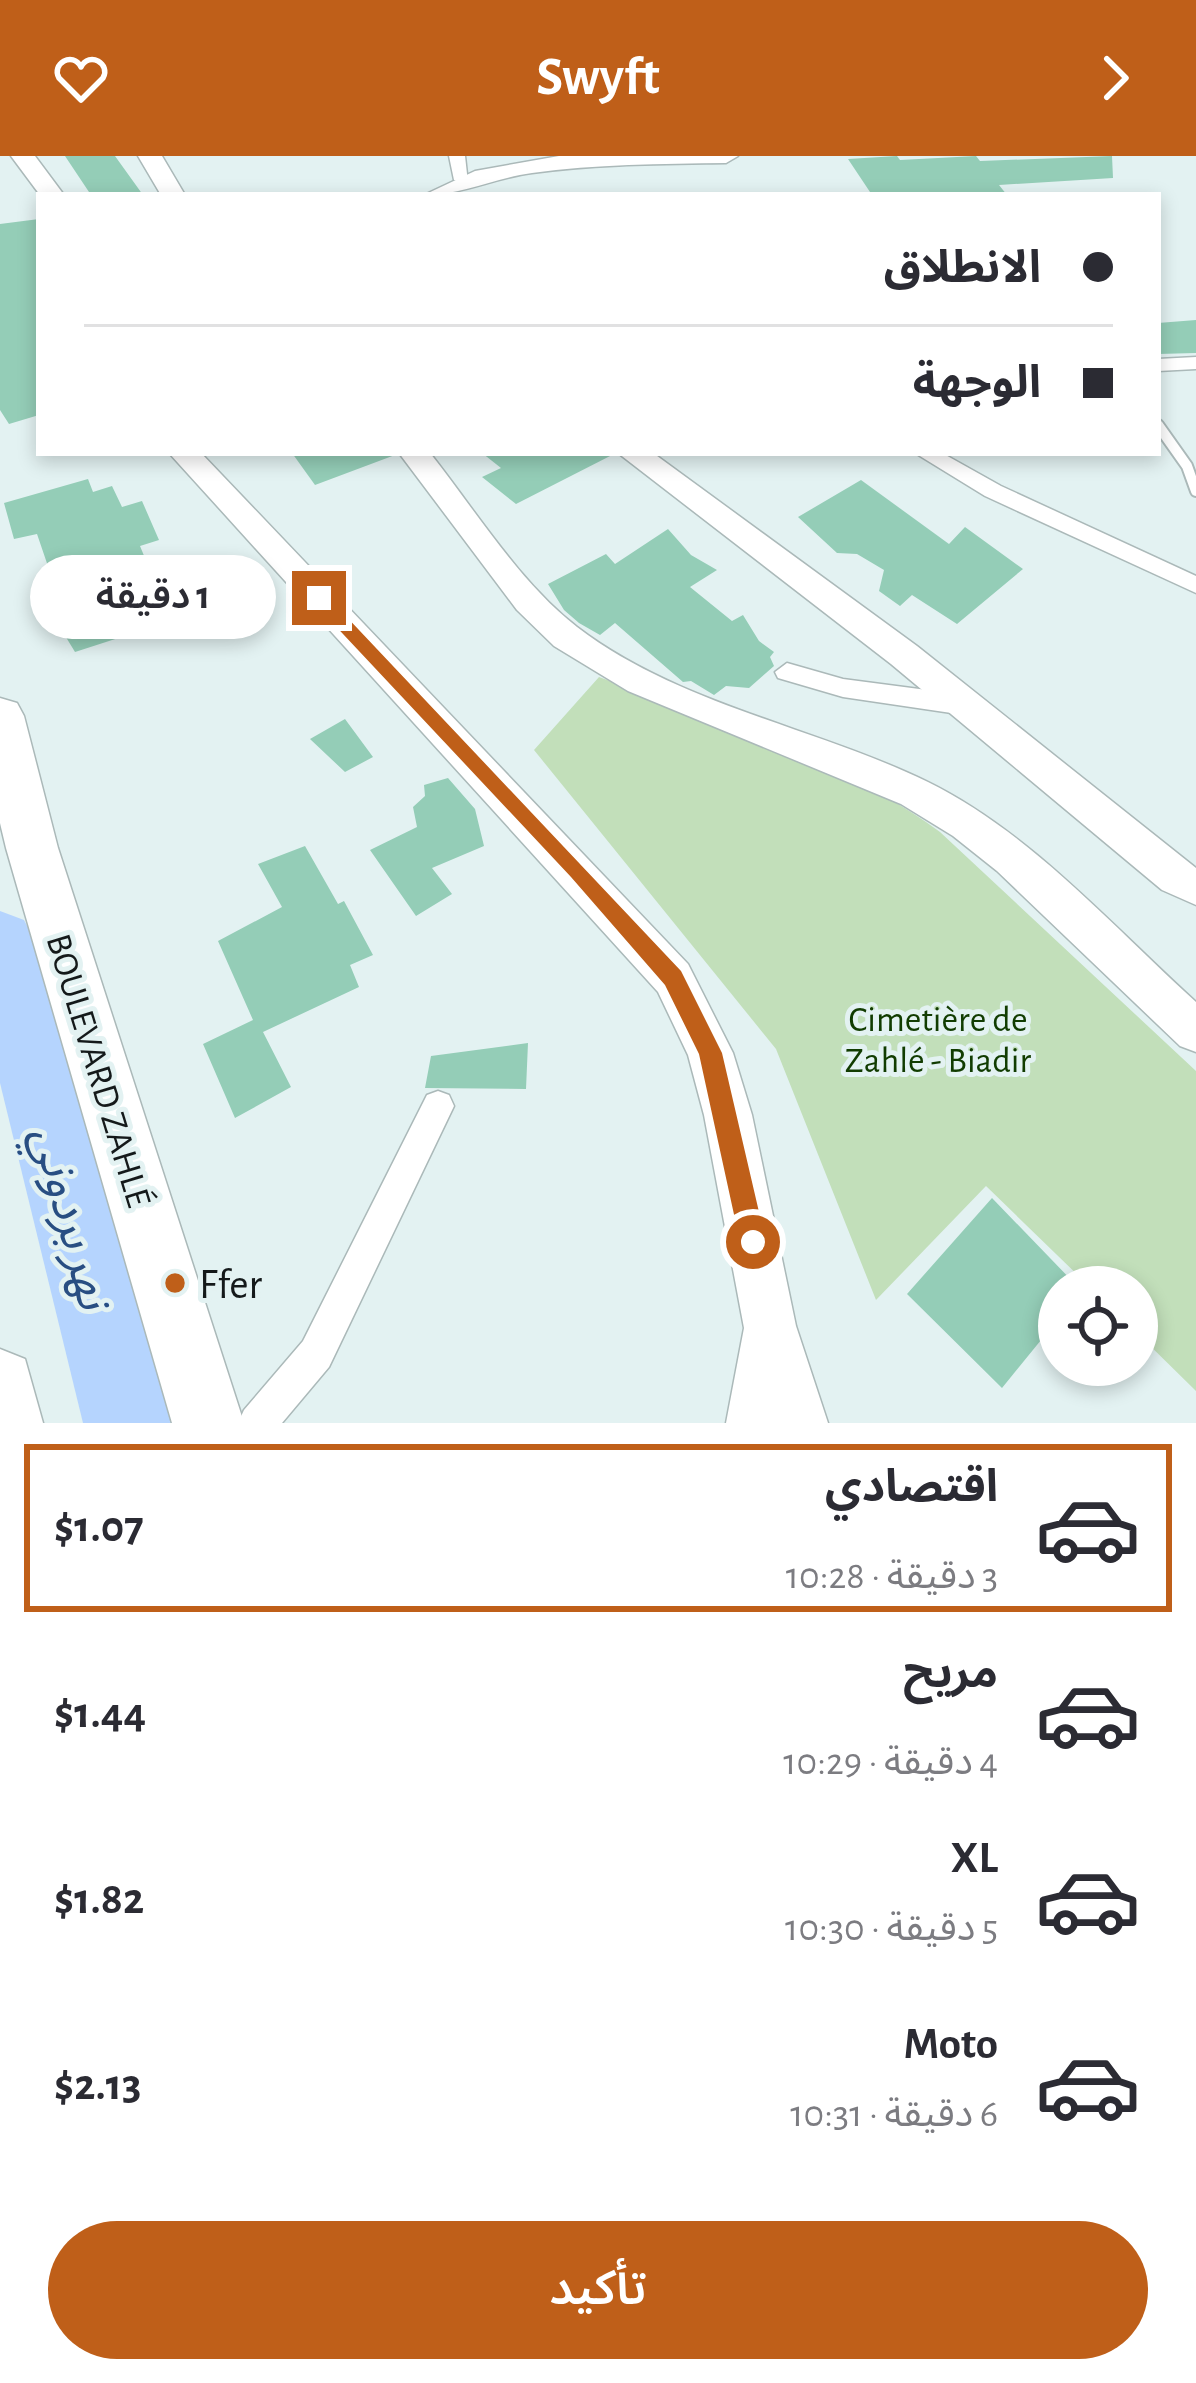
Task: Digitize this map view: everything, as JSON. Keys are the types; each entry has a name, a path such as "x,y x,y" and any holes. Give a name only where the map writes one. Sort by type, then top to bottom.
{"highway":[{"name":"BOULEVARD ZAHLÉ","path":"0,716 12,835 208,1423"},
{"path":"0,1384 7,1423"}],"street":[{"path":"22,156 50,192"},
{"path":"150,156 171,192"},
{"path":"592,161 618,156"},
{"path":"439,192 459,168 518,168 633,156 726,156"},
{"path":"1161,365 1196,363"},
{"path":"187,456 673,978 710,1053 722,1094 770,1327 801,1423"},
{"path":"416,456 530,602 566,637 640,682 915,793 967,825 1011,859 1196,1030"},
{"path":"637,456 1196,888"},
{"path":"931,456 993,491 1196,585"},
{"path":"787,672 843,688 965,705"},
{"path":"257,1423 316,1354 438,1106"},
{"path":"752,1423 770,1327"}],"lane":[{"path":"1161,428 1187,466 1196,491"}],"green space":[{"name":"Cimetière de Zahlé - Biadir","path":"599,677 820,763 940,832 1196,1071 1196,1391 1158,1354 1158,1266 1068,1266 986,1186 876,1300 776,1049 534,750"}],"building":[{"path":"65,156 115,156 141,192 89,192"},
{"path":"1112,156 1113,178 999,185 1005,192 870,192 848,159"},
{"path":"36,219 36,416 9,424 0,410 0,224"},
{"path":"1196,320 1196,353 1161,354 1161,323"},
{"path":"294,456 392,456 315,485"},
{"path":"486,456 610,456 516,504 482,477 501,468"},
{"path":"88,479 93,492 112,486 122,507 142,501 159,540 140,546 171,621 75,652 61,629 66,619 37,534 14,539 4,503"},
{"path":"861,480 949,544 965,527 1023,569 957,624 912,595 900,606 879,591 884,570 857,554 837,553 798,517"},
{"path":"668,529 691,555 717,570 690,587 732,621 743,615 759,641 774,652 770,657 774,666 749,688 726,686 714,695 691,681 683,682 615,623 600,635 579,623 564,610 548,584 606,554 615,564"},
{"path":"345,719 373,757 345,772 310,739"},
{"path":"448,778 475,809 484,846 432,868 452,894 416,916 370,850 417,827 413,807 425,796 424,785"},
{"path":"305,846 338,904 344,901 373,955 350,965 359,987 263,1032 291,1087 235,1118 203,1044 253,1020 218,941 282,907 258,864"},
{"path":"528,1043 526,1089 425,1088 431,1056"},
{"path":"992,1198 1058,1266 1038,1266 1038,1344 1002,1388 907,1294"}],"waterway":[{"name":"نهر بردوني","path":"0,941 127,1423"}],"place":[{"name":"Ffer","path":"175,1283"}],"route":[{"path":"319,598 673,978 710,1053 728,1114 753,1242"}]}
